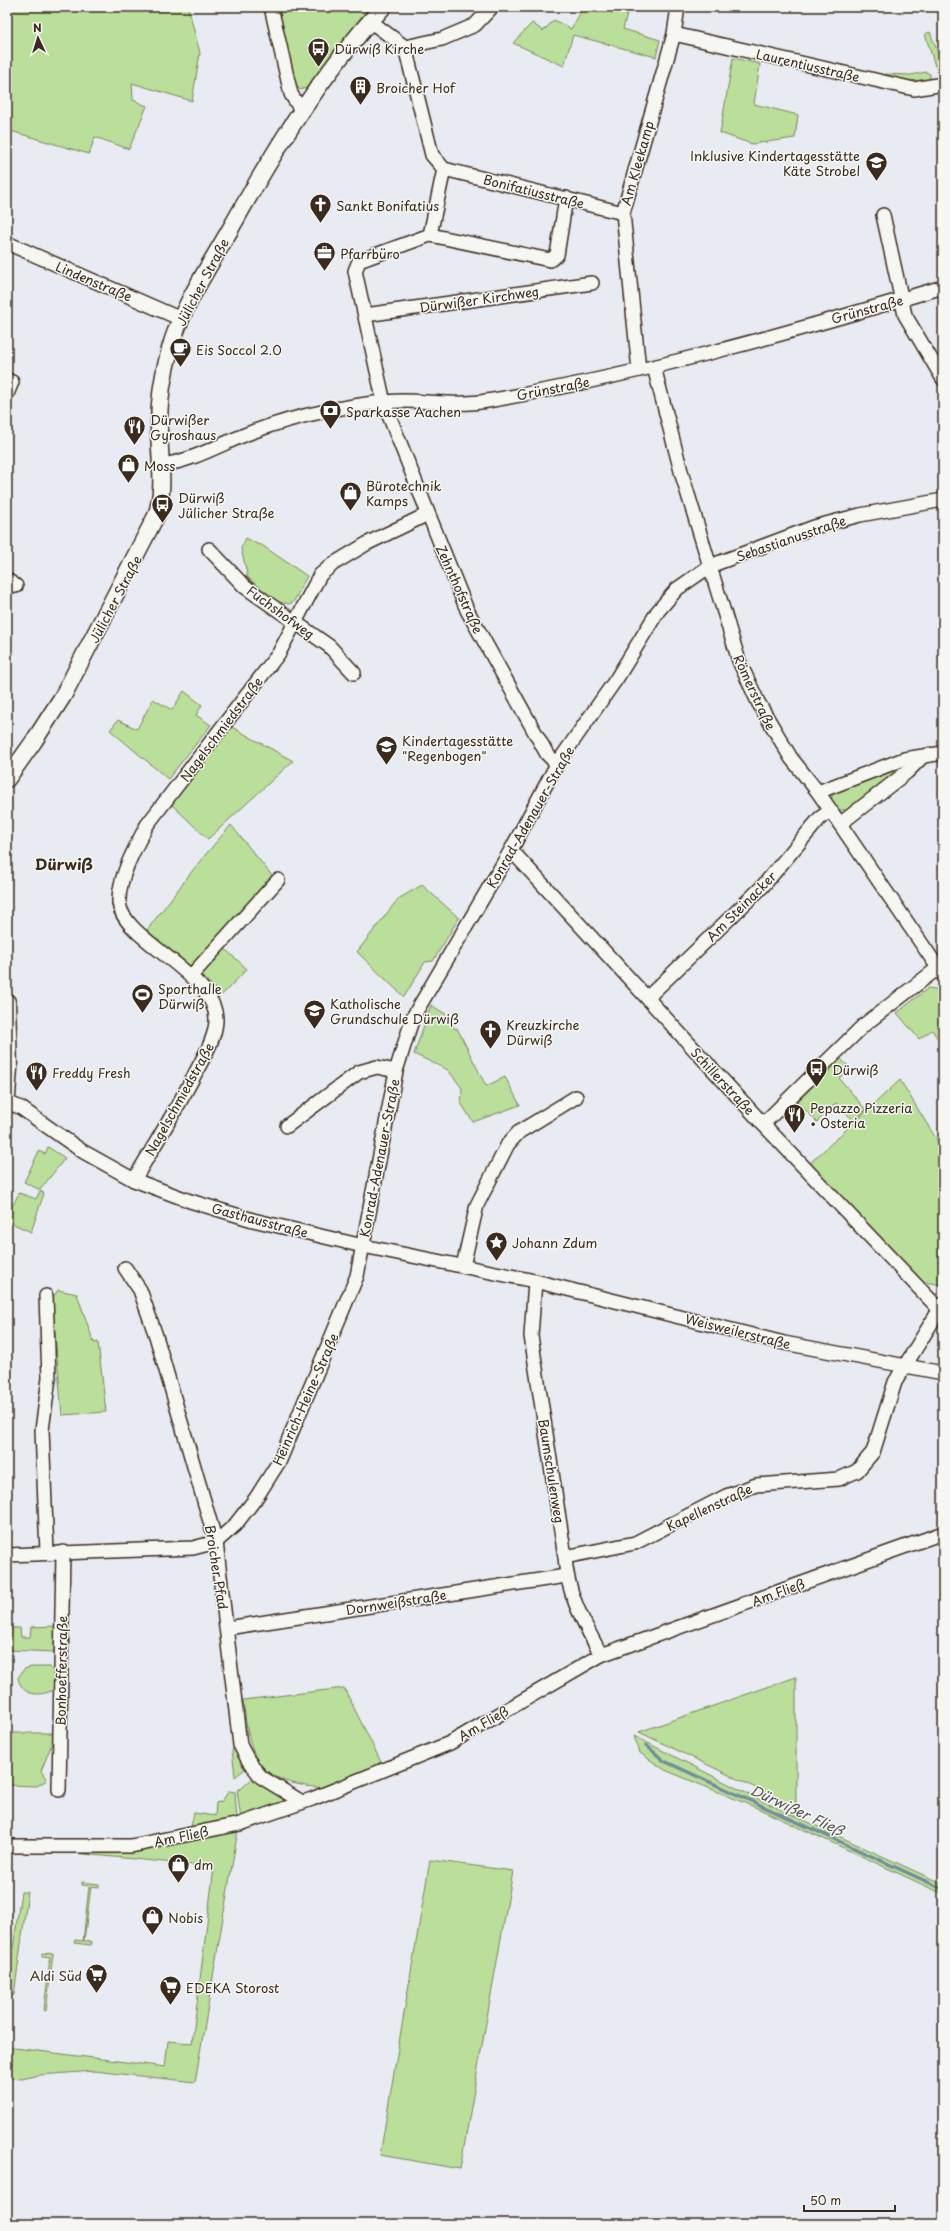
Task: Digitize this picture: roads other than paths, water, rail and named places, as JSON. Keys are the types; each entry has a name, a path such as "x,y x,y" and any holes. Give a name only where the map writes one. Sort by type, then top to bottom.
{"street":[{"path":"271,7 291,94 300,110"},
{"name":"Jülicher Straße","path":"7,779 63,696 147,538 159,510 161,465 159,404 170,349 181,318 205,273 300,110 370,21 383,7"},
{"path":"405,47 442,39 475,25 492,7"},
{"name":"Am Kleekamp","path":"639,370 623,214 674,34 678,7"},
{"path":"370,21 405,47 432,155 444,169 430,236"},
{"name":"Laurentiusstraße","path":"674,34 914,89 943,84"},
{"name":"Bonifatiusstraße","path":"444,169 566,198 623,214"},
{"path":"384,402 355,271 359,261 430,236 550,260 557,255 566,198"},
{"path":"883,215 904,315 943,379"},
{"name":"Lindenstraße","path":"7,243 181,318"},
{"name":"Dürwißer Kirchweg","path":"365,315 592,283"},
{"name":"Grünstraße","path":"161,465 181,462 252,432 293,419 329,410 384,402 484,402 654,367 943,288"},
{"name":"Römerstraße","path":"654,367 682,475 738,661 776,736 818,792 941,972"},
{"path":"7,380 12,382 7,394"},
{"name":"Zehnthofstraße","path":"384,402 467,610 547,754 557,764"},
{"name":"Sebastianusstraße","path":"710,566 814,527 860,515 943,500"},
{"name":"Nagelschmiedstraße","path":"134,1180 184,1095 213,1036 216,1020 212,1006 191,976 128,922 120,907 120,888 133,851 147,825 279,653 296,624 320,575 334,564 392,530 428,514"},
{"name":"Fuchshofweg","path":"209,549 245,587 329,646 354,673"},
{"name":"Konrad-Adenauer-Straße","path":"363,1246 396,1071 413,1018 510,850 557,764 617,678 658,611 677,589 710,566"},
{"path":"818,792 904,759 943,753"},
{"path":"840,824 907,772 922,757"},
{"name":"Am Steinacker","path":"647,998 762,887 820,818 830,811"},
{"name":"Schillerstraße","path":"510,850 763,1124 941,1306"},
{"path":"191,976 278,880"},
{"path":"763,1124 864,1025 941,972"},
{"path":"7,1002 7,1096"},
{"name":"Konrad-Adenauer-Straße","path":"286,1126 359,1072 377,1067 396,1071"},
{"path":"463,1266 477,1205 508,1144 519,1132 576,1097"},
{"name":"Gasthausstraße","path":"7,1102 21,1108 82,1151 134,1180 190,1201 253,1220 363,1246 535,1281"},
{"name":"Heinrich-Heine-Straße","path":"7,1555 193,1548 216,1542 235,1525 256,1498 280,1460 357,1276 363,1246"},
{"name":"Broicher Pfad","path":"125,1268 140,1290 156,1336 216,1542 240,1745 248,1760 261,1777 302,1802"},
{"name":"Weisweilerstraße","path":"535,1281 784,1343 943,1373"},
{"name":"Baumschulenweg","path":"535,1281 530,1336 565,1557 566,1576 577,1611 601,1655"},
{"path":"46,1296 49,1378 42,1430 47,1553"},
{"name":"Kapellenstraße","path":"565,1557 635,1543 726,1496 756,1485 839,1480 857,1471 873,1452 895,1382 941,1306"},
{"name":"Am Fließ","path":"7,1846 138,1845 240,1824 302,1802 450,1742 601,1655 943,1533"},
{"name":"Bonhoefferstraße","path":"59,1790 63,1552"},
{"name":"Dornweißstraße","path":"227,1628 566,1576"}],"waterway":[{"name":"Dürwißer Fließ","path":"646,1745 664,1761 943,1889"}],"place":[{"name":"Dürwiß Kirche","path":"318,68"},
{"name":"Broicher Hof","path":"360,106"},
{"name":"Inklusive Kindertagesstätte Käte Strobel","path":"876,182"},
{"name":"Sankt Bonifatius","path":"320,224"},
{"name":"Pfarrbüro","path":"325,272"},
{"name":"Eis Soccol 2.0","path":"180,368"},
{"name":"Sparkasse Aachen","path":"330,430"},
{"name":"Dürwißer Gyroshaus","path":"135,446"},
{"name":"Moss","path":"129,484"},
{"name":"Bürotechnik Kamps","path":"351,512"},
{"name":"Dürwiß Jülicher Straße","path":"163,524"},
{"name":"Kindertagesstätte \"Regenbogen\"","path":"387,766"},
{"name":"Sporthalle Dürwiß","path":"143,1014"},
{"name":"Katholische Grundschule Dürwiß","path":"314,1030"},
{"name":"Kreuzkirche Dürwiß","path":"490,1050"},
{"name":"Dürwiß","path":"817,1088"},
{"name":"Freddy Fresh","path":"36,1092"},
{"name":"Pepazzo Pizzeria • Osteria","path":"795,1134"},
{"name":"Johann Zdum","path":"496,1262"},
{"name":"dm","path":"179,1884"},
{"name":"Nobis","path":"152,1936"},
{"name":"Aldi Süd","path":"97,1994"},
{"name":"EDEKA Storost","path":"170,2006"}],"district":[{"name":"Dürwiß","path":"64,863"}]}
